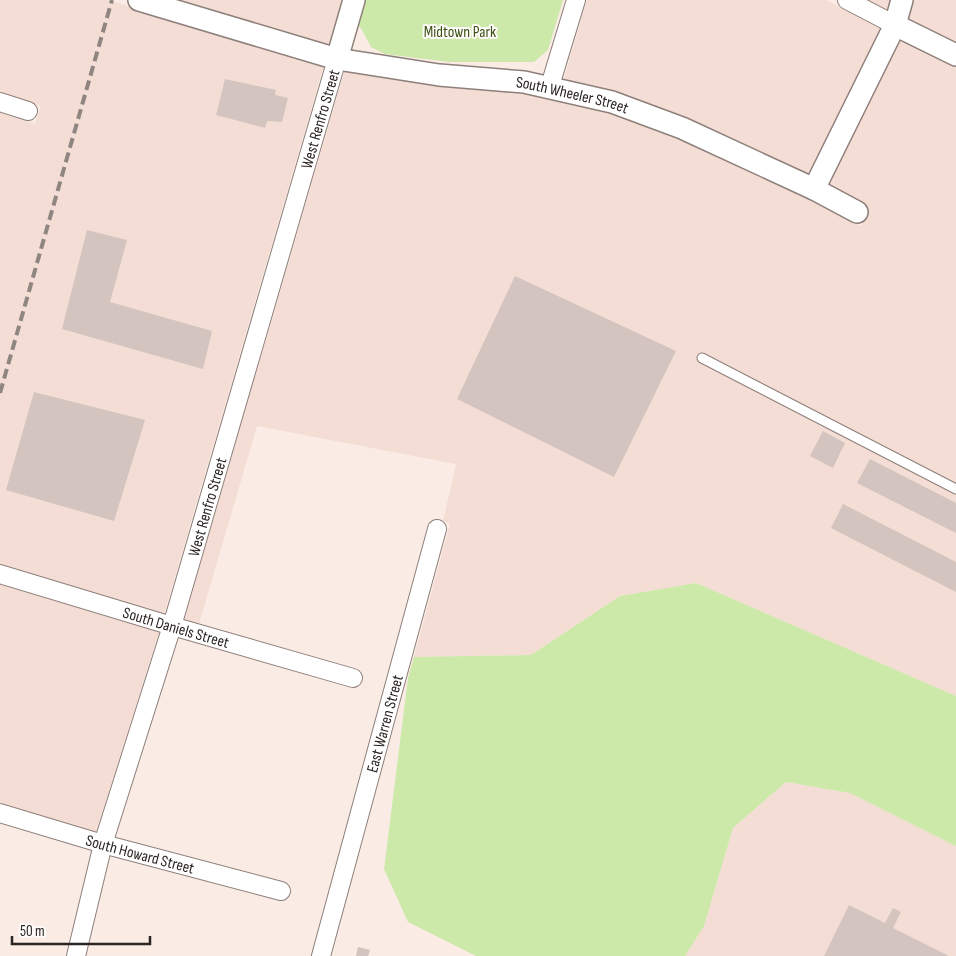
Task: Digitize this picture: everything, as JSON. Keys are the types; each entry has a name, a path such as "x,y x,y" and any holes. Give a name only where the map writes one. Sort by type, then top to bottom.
{"street":[{"name":"South Wheeler Street","path":"139,0 337,59 440,75 524,82 612,102 682,128 814,189 857,212"},
{"path":"337,59 354,0"},
{"path":"549,88 576,0"},
{"path":"847,0 956,55"},
{"path":"814,189 895,25 902,0"},
{"name":"West Renfro Street","path":"76,956 103,844 172,626 337,59"},
{"path":"0,102 28,111"},
{"name":"East Warren Street","path":"321,956 437,529"},
{"name":"South Daniels Street","path":"0,574 353,678"},
{"name":"South Howard Street","path":"0,813 103,844 281,891"}],"lane":[{"path":"702,358 956,489"}],"shaded area":[{"path":"0,0 108,0 324,65 164,614 0,564 0,112 35,124 41,106 0,92"},
{"path":"173,0 343,0 330,47"},
{"path":"587,0 826,0 881,28 809,176 563,82"},
{"path":"867,0 891,0 888,11"},
{"path":"913,0 956,0 956,44 907,21"},
{"path":"900,38 956,65 956,696 696,583 620,596 531,655 414,657 450,524 443,521 456,464 257,426 199,624 184,620 345,70 523,92 556,101 610,111 678,137 810,197 861,226 870,209 828,186"},
{"path":"0,584 159,632 96,832 0,803"},
{"path":"786,782 850,793 956,846 956,956 685,956 704,926 733,828"}],"green space":[{"name":"Midtown Park","path":"363,0 563,0 548,50 534,62 449,62 385,54 371,47 356,23"},
{"path":"696,583 956,696 956,846 850,793 786,782 733,828 704,926 685,956 476,956 408,922 384,869 408,678 414,657 531,655 620,596"}],"building":[{"path":"225,79 276,90 275,95 288,98 282,122 267,121 265,128 216,115"},
{"path":"87,230 127,240 110,302 212,331 203,369 62,329"},
{"path":"515,276 676,351 614,477 457,399"},
{"path":"34,392 145,420 114,521 6,490"},
{"path":"823,431 845,443 833,468 810,456"},
{"path":"870,459 956,503 956,533 857,483"},
{"path":"843,504 956,562 956,592 831,528"},
{"path":"849,905 885,923 893,908 901,912 893,928 949,956 824,956"},
{"path":"358,947 370,950 368,956 356,956"}],"railway":[{"path":"0,393 112,0"}]}
